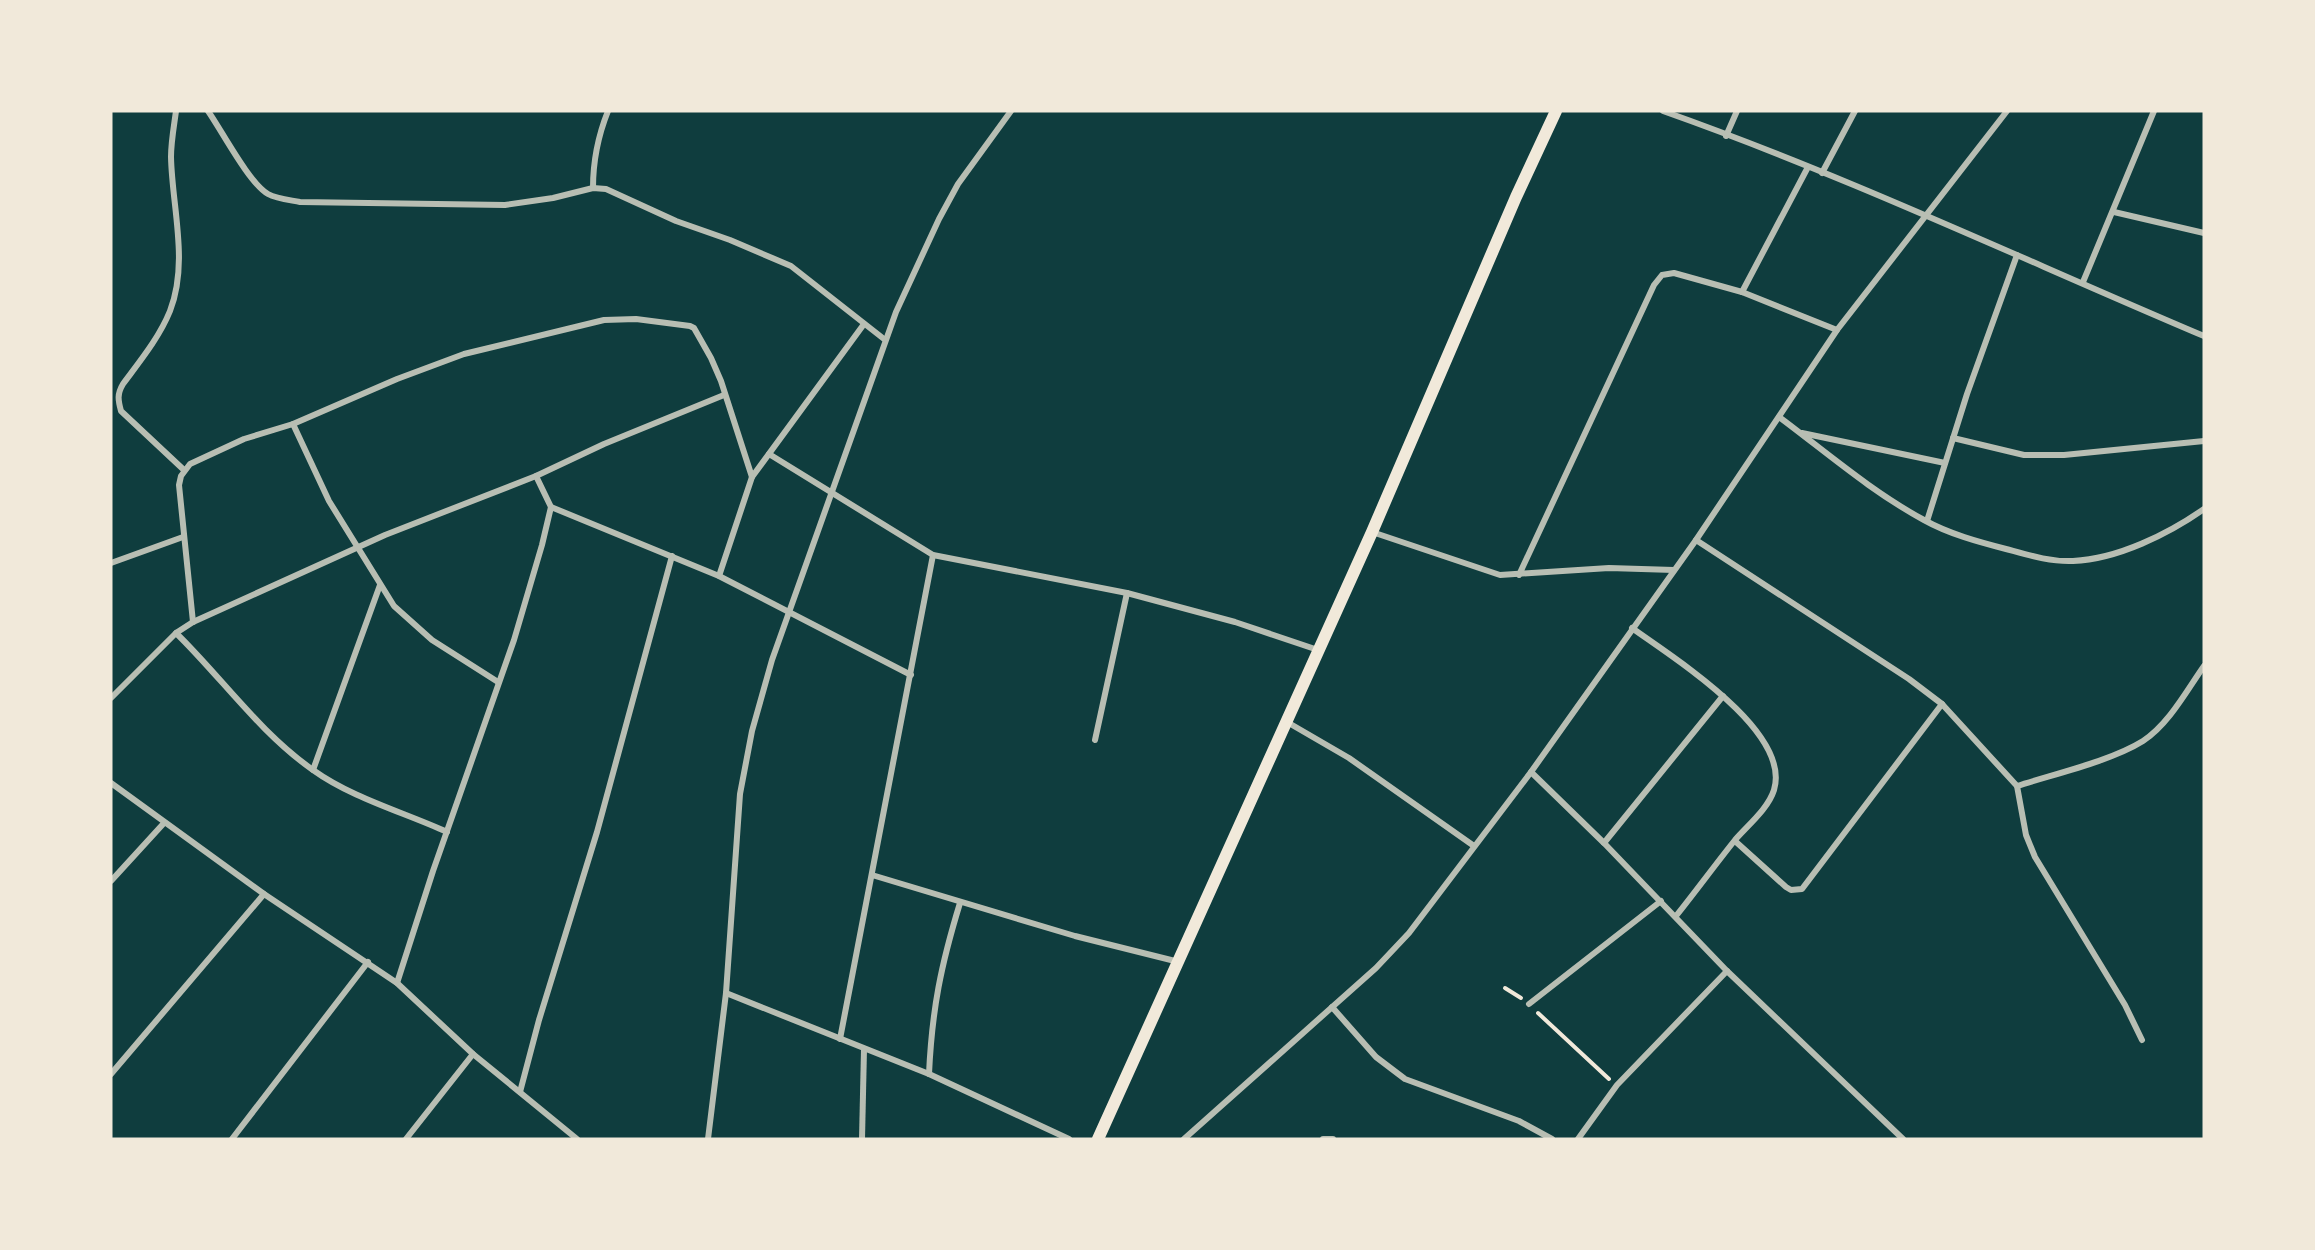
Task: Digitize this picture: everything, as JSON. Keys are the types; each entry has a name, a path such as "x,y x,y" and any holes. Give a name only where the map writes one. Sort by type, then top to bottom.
{"main road":[{"path":"1098,1139 1180,962 1372,532 1516,196 1556,111"}],"street":[{"path":"176,111 171,155 178,239 175,291 170,310 156,338 118,392 118,400 121,411 132,423 184,470"},
{"path":"208,111 255,181 268,194 282,199 311,202 505,205 553,198 592,188 606,189 676,221 730,240 791,266 884,339"},
{"path":"592,188 598,140 608,111"},
{"path":"708,1139 726,993 740,794 752,730 787,612 832,494 884,339 939,219 958,184 1011,111"},
{"path":"1663,111 1808,167 2083,282 2204,336"},
{"path":"1726,136 1737,111"},
{"path":"1822,173 1855,111"},
{"path":"1184,1139 1332,1008 1409,933 1531,772 1696,540 1838,330 2007,111"},
{"path":"2083,282 2154,111"},
{"path":"1742,292 1808,167"},
{"path":"2114,212 2204,233"},
{"path":"1927,522 1953,438 2017,255"},
{"path":"1519,575 1658,279 1674,273 1742,292 1838,330"},
{"path":"193,622 179,485 184,470 244,439 293,424 397,379 464,354 604,320 657,321 694,328 711,358 752,477"},
{"path":"719,576 752,477 864,324"},
{"path":"111,698 176,633 193,622 358,547 537,476 604,444 724,395"},
{"path":"1779,417 1889,500 1927,522 1982,543 2037,558 2074,561 2113,554 2153,537 2204,509"},
{"path":"293,424 329,501 394,606 417,628 498,682"},
{"path":"1799,432 1945,463"},
{"path":"1953,438 2024,455 2064,455 2204,441"},
{"path":"769,454 933,555 1127,593 1235,622 1319,650"},
{"path":"397,982 514,640 551,507 537,476"},
{"path":"551,507 719,576 911,675"},
{"path":"1372,532 1489,572 1519,575 1609,568 1674,570"},
{"path":"111,563 183,537"},
{"path":"1696,540 1886,663 1942,704 2017,786 2026,835 2035,857 2126,1005 2142,1040"},
{"path":"840,1039 933,555"},
{"path":"520,1092 539,1020 597,832 672,556"},
{"path":"313,770 380,585"},
{"path":"1095,740 1127,593"},
{"path":"1632,628 1723,696 1759,733 1774,768 1776,781 1766,805 1676,916"},
{"path":"176,633 273,736 313,770 351,791 447,832"},
{"path":"2017,786 2123,751 2144,741 2161,725 2204,666"},
{"path":"1604,843 1723,696"},
{"path":"1735,841 1786,887 1791,890 1802,889 1942,704"},
{"path":"1287,722 1349,758 1474,846"},
{"path":"1531,772 1676,916 1727,971 1903,1139"},
{"path":"111,783 264,894 397,982 473,1054 577,1139"},
{"path":"111,881 164,822"},
{"path":"872,875 1075,936 1180,962"},
{"path":"111,1074 264,894"},
{"path":"1529,1004 1661,901"},
{"path":"929,1074 934,1000 941,964 960,903"},
{"path":"232,1139 368,962"},
{"path":"1578,1139 1617,1085 1727,971"},
{"path":"726,993 929,1074 1069,1139"},
{"path":"1332,1008 1376,1057 1405,1079 1519,1121 1552,1139"},
{"path":"862,1139 864,1049"},
{"path":"406,1139 473,1054"},
{"path":"1323,1139 1331,1139"}],"path":[{"path":"1506,988 1529,1004 1584,1059 1617,1085"}]}
